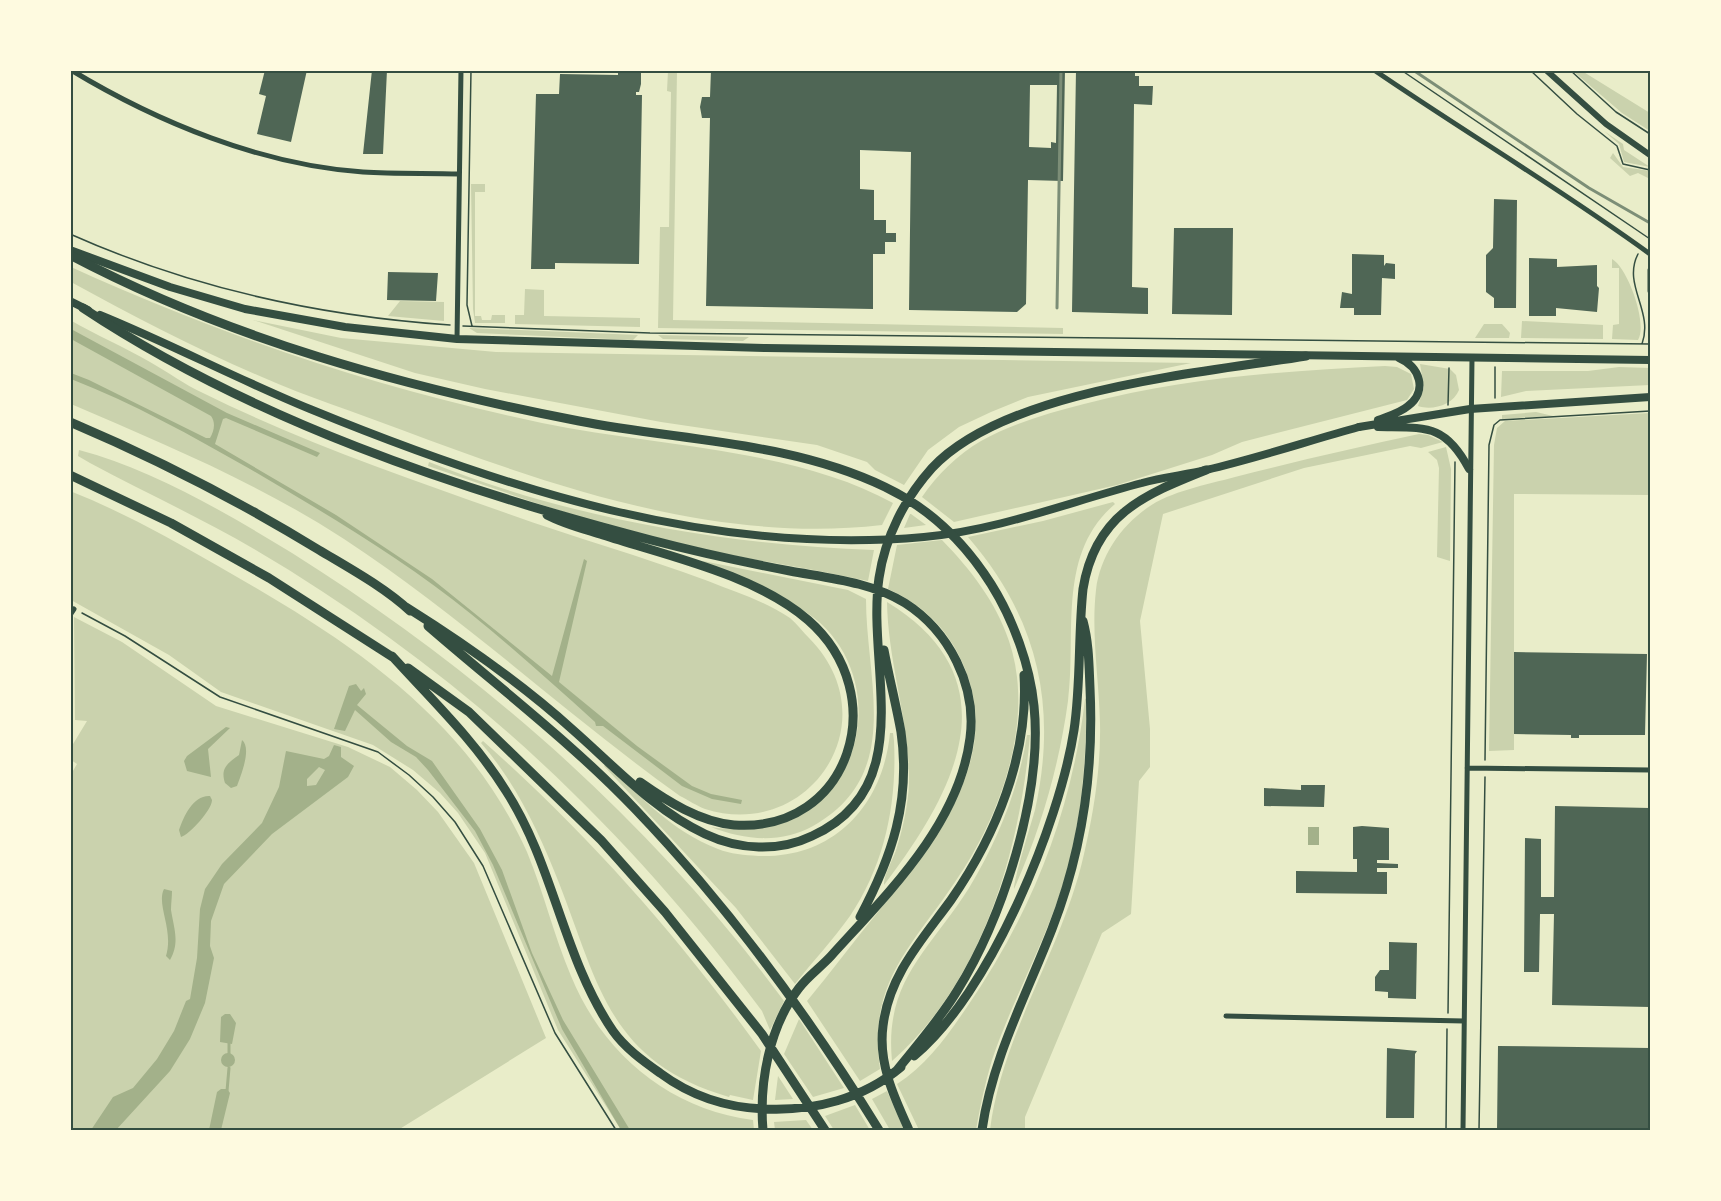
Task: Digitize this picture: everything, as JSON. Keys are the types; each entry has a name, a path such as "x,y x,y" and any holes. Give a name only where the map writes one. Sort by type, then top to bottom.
{"highway":[{"path":"70,255 112,277 254,336 407,383 580,422 784,453 864,478 888,488 938,522 981,570 1008,618 1032,691 1035,733 1029,788 1012,863 994,918 976,958 927,1040"},
{"path":"83,308 168,361 304,426 526,505 715,556 865,586 907,604 944,640 963,675 970,706 970,739 963,770 944,813 922,850 830,958 799,988 771,1046 763,1080 761,1107 763,1131"},
{"path":"70,423 131,448 259,513 481,655 679,819 713,838 748,846 767,847 791,844 818,834 842,817 867,785 877,760 882,724 878,615 879,576 885,550 901,513 918,486 948,453 979,431 1022,412 1151,380 1306,356"},
{"path":"392,656 457,727 506,791 535,846 587,984 614,1032 639,1057 686,1089 733,1106 774,1110 823,1105 846,1098 897,1070 970,991 991,957 1019,899 1048,829 1067,766 1074,731 1086,570 1095,547 1112,523 1144,496 1206,470"},
{"path":"70,475 171,523 268,578 392,656 469,712 601,840 665,912 756,1025 825,1131"},
{"path":"526,505 561,522 726,576 775,597 809,621 824,636 840,657 849,676 854,702 854,729 840,769 827,787 812,801 778,819 747,825 708,819 655,793 605,760"},
{"path":"406,607 573,750 634,807 706,885 808,1019 879,1131"},
{"path":"982,1131 995,1069 1055,921 1079,841 1091,744 1089,659 1081,613"},
{"path":"854,929 888,861 898,822 903,780 901,733 878,615"},
{"path":"909,1131 889,1084 884,1061 883,1028 888,1001 896,979 912,952 967,875 1002,804 1013,768 1022,725 1023,659"}],"main road":[{"path":"70,250 170,287 245,309 335,325 457,339 650,345 1650,360"},
{"path":"70,301 159,339 310,409 479,471 614,512 737,535 802,541 927,536 1012,521 1144,482 1206,470 1359,427 1404,410 1419,393 1420,380 1417,371 1396,357"},
{"path":"1359,427 1470,409 1650,397"},
{"path":"1359,427 1414,428 1436,432 1458,447 1469,469"}],"street":[{"path":"70,70 121,100 253,151 293,161 361,172 459,174"},
{"path":"457,339 461,70"},
{"path":"1374,70 1484,145 1589,210 1650,254"},
{"path":"1546,70 1606,124 1650,155"},
{"path":"1650,270 1650,291"},
{"path":"1463,1131 1472,358"},
{"path":"70,615 74,609"},
{"path":"1467,768 1650,770"},
{"path":"1226,1016 1464,1021"}],"path":[{"path":"471,70 467,305 472,326"},
{"path":"1401,70 1650,239"},
{"path":"1530,70 1599,134 1617,146 1623,164 1650,170"},
{"path":"1570,70 1600,98 1650,134"},
{"path":"70,234 165,273 214,287 327,311 457,326 650,333 1650,344"},
{"path":"1642,248 1631,271 1643,311 1642,344"},
{"path":"1448,412 1449,342"},
{"path":"1479,1131 1487,715 1489,445 1494,425 1495,342"},
{"path":"1494,425 1500,420 1650,411"},
{"path":"1446,1131 1454,580 1455,463 1452,456"},
{"path":"74,609 125,636 220,697 378,752 410,775 433,797 455,822 483,866 555,1033 616,1131"}],"shaded area":[{"path":"668,71 677,71 673,320 1063,328 1063,334 658,328 660,227 669,227 671,92 667,91"},
{"path":"1573,71 1582,71 1650,113 1650,131 1622,113"},
{"path":"1604,131 1623,144 1624,150 1650,167 1624,162 1619,144"},
{"path":"1613,153 1623,167 1650,171 1650,179 1638,173 1630,176 1610,158"},
{"path":"471,184 485,184 485,192 475,192 475,316 481,316 482,320 491,320 492,315 505,315 505,323 475,323"},
{"path":"1612,259 1624,273 1635,297 1640,322 1638,340 1612,339 1613,325 1619,324 1619,268 1612,268"},
{"path":"71,267 244,338 420,394 542,423 768,460 854,485 893,503 882,525 821,529 759,526 698,518 638,506 577,490 460,451 296,391 237,366 165,332 71,282"},
{"path":"525,289 544,290 544,316 640,318 640,327 515,324 515,315 524,315"},
{"path":"400,301 444,302 444,321 388,316"},
{"path":"70,320 196,390 315,443 506,513 708,581 750,597 780,612 793,620 809,638 832,671 842,704 840,737 827,767 805,791 777,808 743,815 705,809 680,796 637,765 430,600 344,539 244,482 71,404"},
{"path":"253,320 341,338 496,352 1191,363 1028,397 991,412 959,427 928,450 904,485 875,470 867,462 817,445 661,422 485,389 415,373"},
{"path":"1522,321 1603,325 1603,339 1521,338"},
{"path":"1484,324 1502,324 1510,333 1509,338 1475,338"},
{"path":"469,328 638,335 633,340 477,333"},
{"path":"71,329 227,413 320,453 317,457 226,418 223,419 215,444 336,515 432,579 552,676 584,559 587,561 559,682 637,746 692,786 711,794 742,800 741,804 712,799 682,786 603,726 596,726 595,722 564,694 471,614 418,574 363,537 307,502 184,432 140,409 71,379 71,373 89,380 206,438 210,438 213,433 214,424 211,416 71,339"},
{"path":"658,335 749,337 743,341 663,339"},
{"path":"1420,364 1450,369 1456,375 1459,390 1452,400 1436,407 1418,406 1424,387"},
{"path":"1397,367 1411,374 1414,389 1407,400 1242,442 1212,455 1117,485 954,522 922,497 948,466 972,446 1006,429 1058,411 1121,395 1196,382 1271,373"},
{"path":"1619,367 1650,368 1650,385 1526,391 1501,397 1502,371 1588,371"},
{"path":"1536,412 1553,416 1502,419 1502,415"},
{"path":"1650,413 1650,495 1514,494 1514,750 1489,751 1494,445 1497,428 1505,421"},
{"path":"1419,434 1428,435 1443,442 1421,448 1410,446 1304,468 1163,514 1140,621 1150,729 1150,767 1139,781 1131,914 1102,933 1025,1117 1025,1129 1030,1130 990,1130 1007,1059 1062,924 1088,838 1096,789 1100,739 1095,640 1096,590 1102,566 1113,544 1128,524 1147,508 1178,493 1281,465"},
{"path":"1446,447 1451,469 1450,561 1437,557 1439,468 1437,460 1428,452"},
{"path":"79,450 106,458 162,481 216,508 267,538 362,599 496,700 559,754 620,812 678,872 732,935 784,1001 770,1030 762,1011 652,876 594,813 532,754 467,698 400,645 329,596 254,549 78,456"},
{"path":"429,462 537,499 648,525 760,542 874,550 868,581 750,559 616,528 428,466"},
{"path":"70,491 146,526 314,623 374,666 430,715 477,767 496,794 512,823 533,867 571,976 601,1030 620,1053 642,1073 667,1090 694,1104 722,1114 753,1120 754,1130 621,1130 558,1030 485,853 458,813 440,793 413,770 373,745 221,692 169,655 71,600"},
{"path":"1113,502 1115,504 1096,524 1084,546 1077,571 1071,622 1068,701 1060,749 1041,820 1014,889 1035,810 1042,772 1044,735 1042,699 1036,665 1026,632 1011,599 992,568 968,537 1043,521"},
{"path":"911,514 926,525 904,528"},
{"path":"942,540 982,587 1004,627 1016,671 1018,703 1016,735 999,798 986,828 955,882 896,968 880,1012 878,1039 880,1069 860,1081 807,1001 921,857 957,797 969,765 975,733 974,699 963,664 950,640 933,619 912,602 888,589 897,545"},
{"path":"703,561 848,590 866,599 874,724 870,754 860,781 841,805 801,832 775,838 762,838 736,835 711,827 743,829 774,825 804,812 829,792 844,770 854,746 858,720 857,694 851,669 840,646 823,626 801,609 720,573"},
{"path":"887,602 927,633 951,666 961,701 960,738 950,775 932,813 884,885 901,832 909,784 906,738 891,648"},
{"path":"74,617 122,642 216,706 348,747 390,767 417,790 438,812 474,863 546,1038 398,1130 71,1130 70,776 77,764 71,760 70,749 87,721 75,720"},
{"path":"356,684 361,691 364,688 366,694 357,705 407,746 432,761 480,829 502,870 532,953 563,1020 630,1130 621,1130 562,1029 493,865 475,831 416,757 391,742 355,710 345,731 334,729 349,686"},
{"path":"1087,698 1082,789 1071,856 1049,924 992,1060 976,1130 919,1130 897,1084 927,1059 952,1029 1011,936 1045,861 1059,822 1070,782"},
{"path":"226,727 230,728 208,749 211,777 187,771 184,761 187,756"},
{"path":"890,733 893,733 894,741 893,787 891,810 880,854 862,896 850,916 795,984 736,908 604,766 606,763 671,823 702,842 723,851 738,854 785,855 810,848 831,837 850,823 865,804 877,783"},
{"path":"1027,735 1030,735 1017,824 1006,868 991,912 973,954 950,993 923,1029 892,1061 891,1033 895,1009 903,987 925,949 969,888 989,852 1006,814 1018,776"},
{"path":"242,740 246,749 245,762 237,786 231,788 225,783 224,770 228,763 239,755"},
{"path":"483,741 522,776 631,888 730,1009 761,1051 753,1100 730,1095 729,1097 689,1082 657,1063 633,1041 614,1015 599,986 552,865 535,828 516,792 494,758 481,743"},
{"path":"334,745 341,747 341,757 354,766 348,777 272,834 224,884 211,921 210,946 214,958 205,1003 190,1039 170,1071 116,1130 91,1130 113,1097 133,1088 157,1059 174,1031 186,1001 190,999 197,958 200,909 205,889 222,864 262,823 279,787 286,751 324,759 329,756","holes":["319,767 325,770 316,785 307,786 307,779"]},
{"path":"210,796 211,804 200,822 181,837 179,830 190,807 199,799"},
{"path":"1308,827 1319,827 1319,845 1308,845"},
{"path":"164,889 172,891 171,910 176,941 170,960 166,956 168,936 162,902"},
{"path":"230,1014 236,1023 232,1044 220,1042 221,1017"},
{"path":"799,1019 844,1088 813,1097 784,1054"},
{"path":"225,1053 231,1053 235,1060 231,1067 225,1067 221,1063 221,1057"},
{"path":"778,1076 793,1099 775,1100"},
{"path":"227,1089 230,1093 221,1130 209,1130 217,1092"},
{"path":"887,1091 904,1130 890,1130 872,1099"},
{"path":"855,1105 870,1130 834,1130 825,1116"},
{"path":"806,1120 813,1130 775,1130 774,1122"}],"building":[{"path":"265,70 307,70 291,142 257,134 266,96 259,94"},
{"path":"372,70 387,70 383,154 363,154"},
{"path":"618,70 641,70 641,84 639,92 636,92 636,95 642,95 639,264 555,263 555,269 531,269 536,94 559,94 560,74 618,75"},
{"path":"711,70 1065,70 1063,181 1028,180 1026,304 1017,312 909,310 911,152 860,150 860,189 874,190 874,220 886,220 886,233 896,233 896,242 885,242 885,254 873,254 873,309 706,306 710,118 702,118 700,107 702,97 710,97","holes":["1030,85 1057,85 1056,143 1051,142 1051,148 1029,147"]},
{"path":"1076,70 1135,70 1135,76 1139,76 1139,86 1153,86 1152,105 1134,104 1132,287 1148,288 1148,314 1072,312"},
{"path":"1494,199 1517,200 1516,308 1494,308 1494,298 1486,292 1486,255 1493,248"},
{"path":"1174,228 1233,228 1232,315 1172,314"},
{"path":"1352,254 1384,255 1384,266 1386,263 1395,264 1395,279 1382,278 1381,315 1354,315 1354,308 1340,308 1342,292 1352,294"},
{"path":"1529,258 1557,259 1557,267 1597,265 1597,286 1599,288 1597,312 1556,308 1556,316 1529,316"},
{"path":"388,272 438,273 436,301 387,300"},
{"path":"1514,652 1647,654 1645,735 1579,735 1579,738 1571,738 1571,735 1514,734"},
{"path":"1301,785 1325,785 1324,807 1264,806 1264,788 1301,790"},
{"path":"1555,806 1650,808 1650,1007 1552,1005 1554,914 1540,914 1539,972 1524,972 1525,838 1541,839 1541,897 1554,897"},
{"path":"1353,827 1389,828 1389,860 1377,860 1377,863 1398,864 1398,868 1377,868 1377,872 1387,872 1387,894 1296,893 1296,871 1357,872 1357,859 1353,859"},
{"path":"1389,942 1417,943 1416,999 1388,998 1388,992 1375,991 1375,977 1380,970 1389,970"},
{"path":"1498,1046 1650,1048 1650,1130 1497,1130"},
{"path":"1387,1048 1417,1051 1415,1054 1414,1118 1386,1118"}],"waterway":[{"path":"229,1041 229,1055"},
{"path":"227,1091 229,1068"}],"railway":[{"path":"1057,308 1061,70"},
{"path":"1413,70 1589,188 1650,223"}]}
